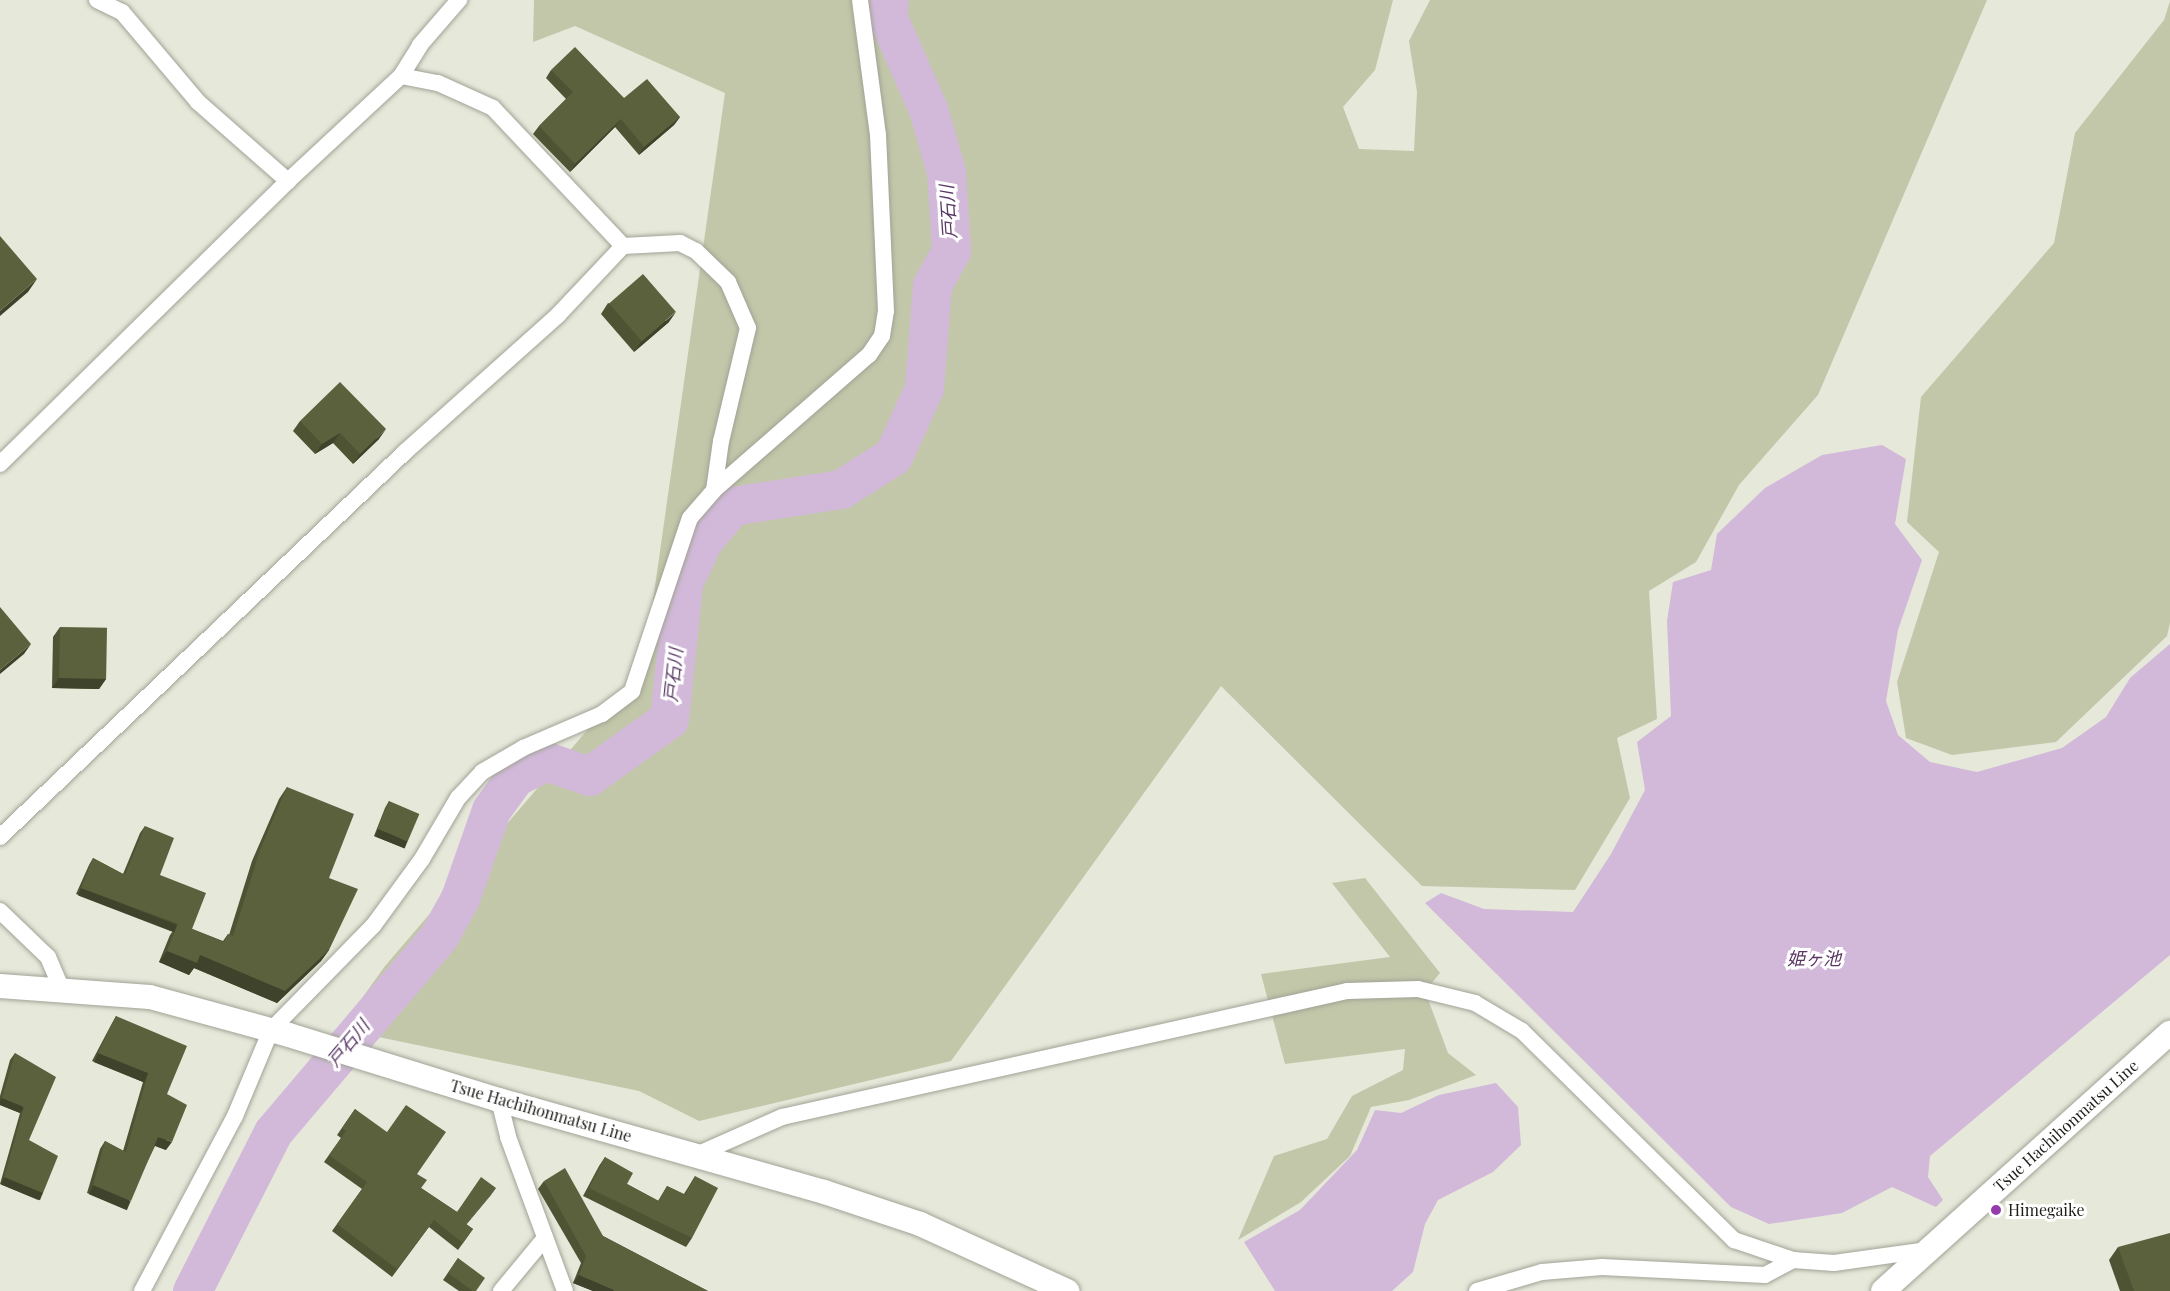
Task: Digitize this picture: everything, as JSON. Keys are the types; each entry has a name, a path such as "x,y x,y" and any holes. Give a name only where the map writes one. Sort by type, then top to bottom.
{"main road":[{"name":"Tsue Hachihonmatsu Line","path":"0,986 150,997 280,1033 499,1100 824,1192 920,1224 1067,1291"},
{"name":"Tsue Hachihonmatsu Line","path":"1891,1288 1929,1250 2170,1033"}],"street":[{"path":"97,0 122,12 198,102 288,181"},
{"path":"0,464 288,181 401,76 420,45 459,0"},
{"path":"142,1291 280,1033 373,926 422,859 458,798 482,772 524,748 602,714 632,691 690,518 714,490 870,356 882,336 886,311 878,135 860,0"},
{"path":"401,76 438,83 493,108 623,246"},
{"path":"0,837 405,452 558,315 623,246 680,243 696,251 728,282 748,328 721,441 714,490"},
{"path":"0,911 48,957 62,990"},
{"path":"694,1156 782,1117 1347,991 1418,989 1475,1004 1522,1031 1734,1240 1793,1260 1834,1263 1929,1250"},
{"path":"499,1100 508,1137 565,1291"},
{"path":"501,1291 544,1238"},
{"path":"1477,1291 1542,1272 1602,1267 1765,1275 1793,1260"}],"green space":[{"path":"534,0 1393,0 1375,70 1343,107 1359,149 1414,151 1417,92 1409,41 1430,0 1987,0 1818,395 1739,485 1696,562 1649,591 1657,719 1617,738 1630,798 1575,890 1422,886 1221,686 951,1061 699,1121 639,1091 340,1029 385,966 644,664 725,93 575,26 533,42"},
{"path":"2170,1 2170,623 2167,636 2056,742 1952,755 1906,738 1897,682 1939,552 1907,522 1921,397 2054,243 2075,133 2164,20"},
{"path":"1365,878 1440,973 1425,991 1448,1053 1476,1075 1409,1100 1371,1107 1350,1156 1301,1202 1238,1240 1274,1156 1327,1139 1352,1096 1403,1070 1405,1049 1285,1064 1261,974 1390,957 1332,883"}],"water":[{"name":"姫ヶ池","path":"1882,445 1906,459 1895,524 1922,560 1898,630 1886,701 1898,735 1930,762 1977,772 2062,748 2106,717 2130,678 2170,644 2170,955 1930,1156 1928,1177 1943,1200 1936,1207 1892,1187 1842,1213 1769,1224 1731,1207 1425,903 1441,893 1484,909 1573,912 1611,854 1645,790 1637,742 1671,716 1667,621 1673,582 1711,570 1717,534 1765,488 1822,455"},
{"path":"1496,1083 1518,1107 1521,1145 1493,1172 1438,1200 1425,1224 1413,1272 1392,1291 1275,1291 1244,1242 1300,1210 1357,1150 1375,1110 1401,1113 1439,1095"}],"building":[{"path":"575,47 624,98 647,79 680,117 644,147 621,119 575,164 539,126 573,92 551,70"},
{"path":"0,236 37,279 0,311"},
{"path":"643,274 676,312 642,341 609,304"},
{"path":"340,382 386,429 360,454 340,433 322,444 300,421"},
{"path":"0,607 31,644 0,670"},
{"path":"60,627 107,628 106,679 59,678"},
{"path":"287,787 354,814 329,878 358,889 329,950 285,991 200,955 197,963 167,951 178,923 224,942 228,934 233,936 260,850"},
{"path":"389,801 419,814 408,842 377,829"},
{"path":"145,826 174,838 160,875 206,893 192,929 81,888 93,858 125,875"},
{"path":"116,1016 187,1046 167,1094 187,1105 172,1142 158,1137 131,1201 93,1185 105,1141 126,1152 148,1073 98,1053"},
{"path":"15,1053 56,1077 29,1140 58,1156 43,1193 4,1177 24,1107 2,1098"},
{"path":"406,1105 446,1132 417,1174 427,1180 421,1188 457,1212 481,1177 496,1188 466,1224 473,1229 463,1243 434,1220 397,1269 337,1224 367,1182 329,1155 346,1131 342,1128 355,1109 387,1132"},
{"path":"605,1157 633,1173 627,1184 659,1201 667,1186 685,1195 695,1176 718,1188 692,1238 589,1188"},
{"path":"565,1168 603,1236 708,1291 613,1291 579,1275 586,1256 544,1181"},
{"path":"2170,1233 2170,1291 2134,1291 2118,1247"},
{"path":"458,1258 485,1278 476,1291 448,1273"}],"waterway":[{"name":"戸石川","path":"192,1291 273,1132 439,936 460,898 491,810 515,777 546,761 589,776 669,719 683,584 702,542 732,506 841,489 893,456 924,388 932,285 951,251 946,172 928,109 887,16 889,0"}],"place":[{"name":"Himegaike","path":"1996,1210"}]}
